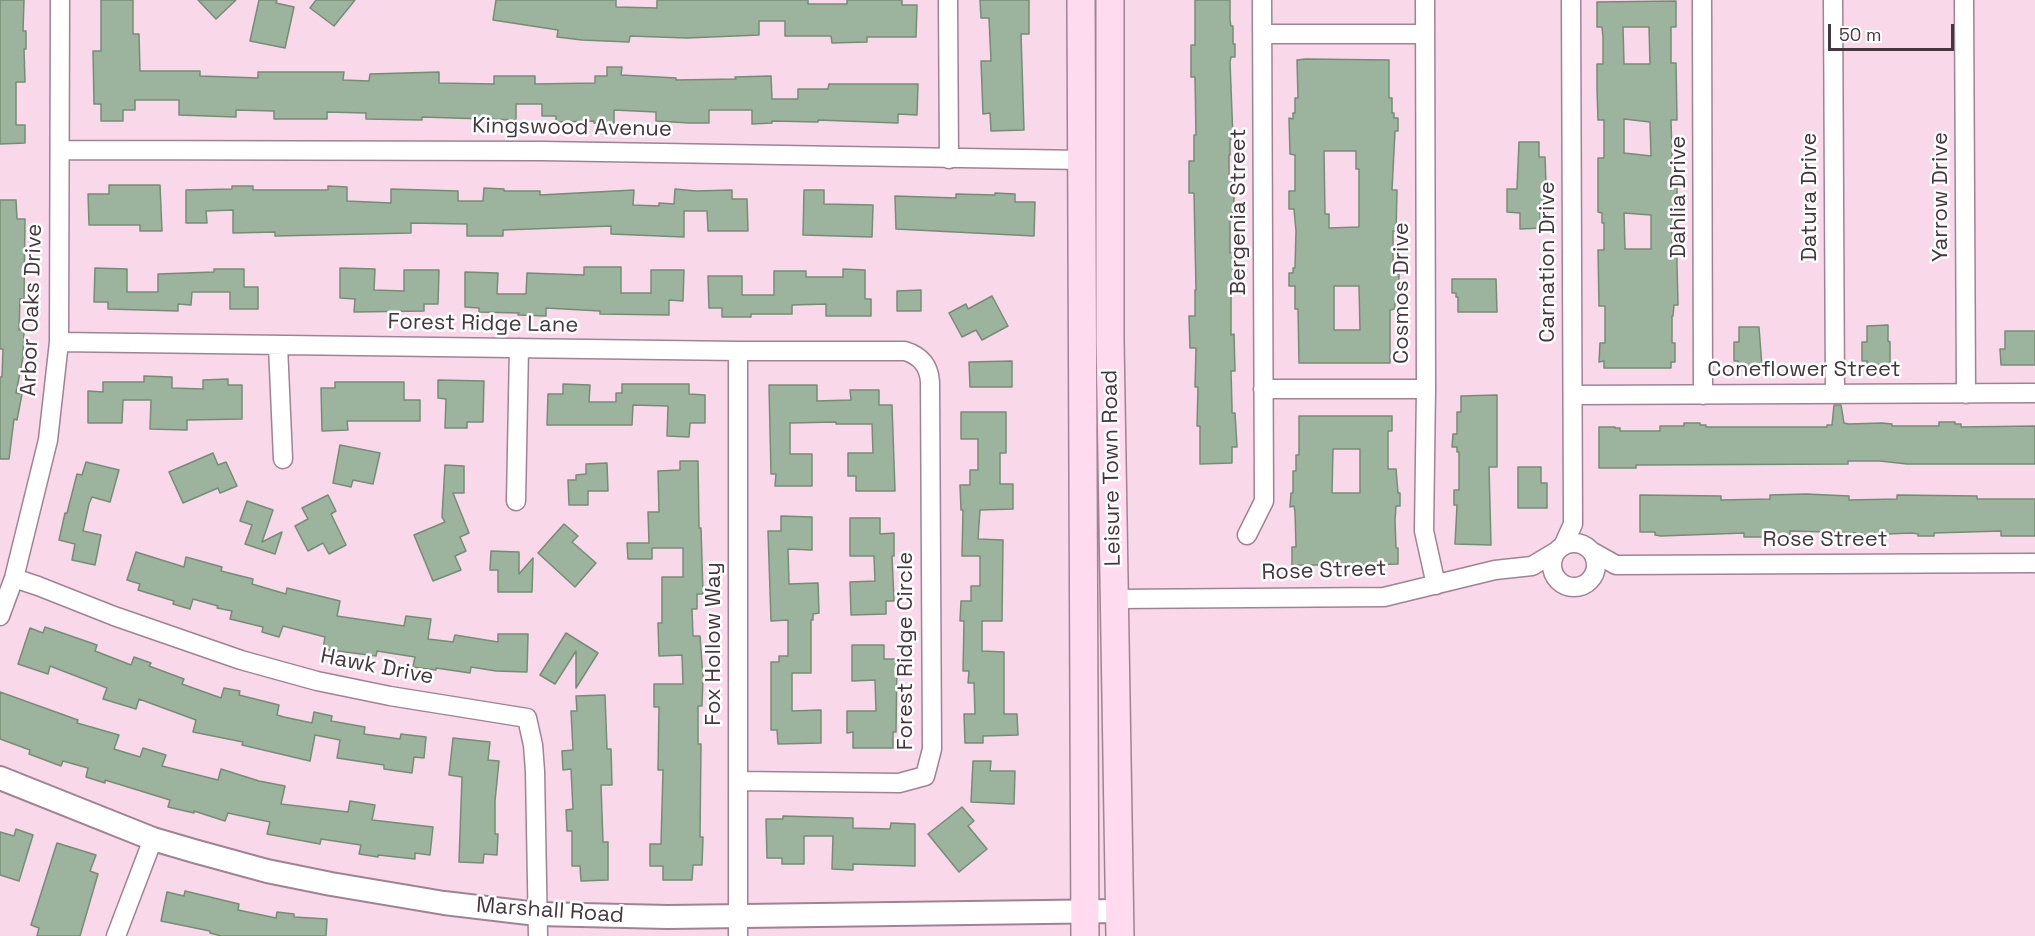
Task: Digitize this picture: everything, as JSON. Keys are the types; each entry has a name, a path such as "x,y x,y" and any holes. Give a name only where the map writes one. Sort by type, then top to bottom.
{"main road":[{"name":"Leisure Town Road","path":"1081,0 1084,924"},
{"name":"Leisure Town Road","path":"1110,0 1110,340 1119,923"},
{"path":"1082,160 1094,179 1100,200 1110,340"}],"street":[{"name":"Arbor Oaks Drive","path":"0,616 14,578 48,440 59,342 60,0"},
{"path":"948,0 949,159"},
{"name":"Bergenia Street","path":"1246,535 1264,501 1262,0"},
{"name":"Cosmos Drive","path":"1425,0 1424,531 1436,585"},
{"name":"Carnation Drive","path":"1560,549 1573,524 1571,0"},
{"name":"Dahlia Drive","path":"1702,0 1703,395"},
{"name":"Datura Drive","path":"1833,0 1834,394"},
{"name":"Yarrow Drive","path":"1964,0 1966,394"},
{"path":"1263,34 1425,34"},
{"name":"Kingswood Avenue","path":"61,150 542,151 1082,160"},
{"name":"Forest Ridge Lane","path":"59,342 905,351"},
{"path":"278,346 283,459"},
{"path":"516,501 519,348"},
{"name":"Fox Hollow Way","path":"738,351 738,926"},
{"name":"Forest Ridge Circle","path":"739,781 899,783 925,776 932,749 930,372 915,354 905,351"},
{"path":"1263,389 1426,389"},
{"name":"Coneflower Street","path":"1573,395 2035,393"},
{"name":"Carnation Drive","path":"1573,524 1588,549"},
{"path":"1578,544 1588,549 1596,565 1591,579 1580,586 1573,587 1560,582 1552,564 1560,549 1578,544"},
{"name":"Rose Street","path":"1115,599 1384,597 1495,570 1532,566 1560,549"},
{"name":"Rose Street","path":"1588,549 1616,565"},
{"name":"Rose Street","path":"1591,579 1616,565 2035,562"},
{"path":"1532,566 1556,577"},
{"name":"Hawk Drive","path":"14,578 188,643 317,681 390,696 527,718 535,771 538,936"},
{"name":"Marshall Road","path":"0,778 153,839 267,871 444,903 537,914 668,917 738,926 1119,923"},
{"path":"116,936 153,839"}],"building":[{"path":"0,0 24,0 25,82 16,82 16,125 25,125 25,143 0,144"},
{"path":"101,0 133,0 133,34 139,34 140,71 200,71 200,76 258,78 258,72 344,72 343,80 369,81 370,74 439,72 439,83 494,84 494,76 535,76 535,84 595,83 595,76 607,76 607,67 622,67 621,75 676,78 676,80 771,76 772,99 798,99 798,89 828,89 829,84 918,84 917,115 898,114 898,123 818,120 818,122 772,121 772,123 752,124 752,110 709,110 709,123 689,123 656,121 656,112 614,110 614,123 556,122 556,116 542,116 542,104 516,104 516,120 422,117 422,120 366,119 366,113 327,112 327,119 274,119 274,111 236,110 236,117 179,115 179,100 135,100 135,110 123,110 123,121 101,121 101,104 94,104 93,51 101,51"},
{"path":"198,0 236,0 216,19"},
{"path":"259,0 277,0 276,3 294,7 285,48 250,41"},
{"path":"316,0 355,0 334,26 310,8"},
{"path":"496,0 616,0 616,7 657,8 657,0 808,0 808,4 847,4 847,0 902,0 902,5 917,5 916,37 867,37 867,42 832,43 831,36 785,36 785,21 759,21 759,35 687,38 630,36 629,42 582,40 557,37 558,30 493,20"},
{"path":"980,0 1029,0 1029,34 1021,34 1024,130 991,131 990,113 983,114 981,61 991,61 989,18 981,18"},
{"path":"1195,0 1230,0 1230,20 1233,26 1233,44 1235,44 1235,57 1231,57 1230,62 1233,139 1230,139 1229,155 1229,180 1233,180 1234,199 1233,215 1230,215 1230,253 1235,253 1235,293 1231,293 1231,335 1234,334 1235,371 1231,371 1232,413 1235,413 1237,447 1232,447 1232,463 1200,464 1200,426 1197,426 1198,387 1195,387 1196,348 1190,348 1189,316 1195,316 1196,290 1194,193 1189,193 1189,161 1194,161 1194,135 1196,135 1195,77 1191,77 1191,45 1195,45"},
{"path":"1676,1 1676,27 1671,27 1671,63 1676,63 1677,120 1671,120 1672,157 1677,157 1677,212 1672,212 1672,250 1677,250 1678,305 1674,305 1672,316 1675,362 1671,362 1671,368 1604,368 1604,361 1599,362 1600,343 1605,343 1605,306 1599,306 1598,250 1604,250 1604,223 1602,223 1602,213 1598,212 1598,158 1604,158 1604,120 1598,120 1597,64 1603,64 1603,37 1602,27 1597,27 1597,2","holes":["1623,27 1649,27 1650,64 1624,64","1624,119 1650,122 1651,156 1624,153","1624,213 1651,215 1651,249 1625,249"]},
{"path":"1297,60 1389,60 1389,98 1392,98 1394,118 1398,118 1398,131 1395,131 1392,190 1397,190 1396,231 1393,231 1393,267 1395,267 1395,272 1399,272 1398,303 1395,303 1395,309 1390,310 1390,363 1299,363 1298,309 1295,309 1295,286 1289,286 1289,273 1293,273 1293,268 1295,268 1296,231 1294,209 1289,209 1289,191 1295,191 1295,155 1290,154 1289,118 1293,119 1295,98 1298,98","holes":["1324,151 1356,151 1356,169 1359,169 1359,227 1329,228 1329,214 1325,214","1334,286 1359,286 1360,330 1334,330"]},
{"path":"1519,142 1539,142 1539,157 1545,157 1547,213 1540,213 1541,228 1520,229 1520,213 1507,212 1507,189 1517,189"},
{"path":"109,185 160,185 162,231 140,231 140,225 89,225 88,194 109,194"},
{"path":"232,186 253,186 253,190 328,190 328,186 347,187 347,201 391,203 391,189 458,191 458,201 483,201 484,188 504,189 504,191 540,191 540,195 634,190 633,205 659,206 659,203 674,204 675,189 732,190 732,199 747,199 748,231 708,231 707,211 684,211 684,237 611,234 611,226 503,230 503,236 467,236 467,224 411,223 411,233 275,236 275,232 233,233 233,210 206,211 207,223 186,223 186,190 232,189"},
{"path":"804,190 824,190 824,204 873,205 872,237 803,235"},
{"path":"995,193 1015,194 1015,202 1035,202 1034,236 896,229 895,196 956,198 956,194 995,195"},
{"path":"0,200 16,200 17,219 25,219 24,299 20,299 19,330 24,330 23,357 16,393 22,394 17,420 14,419 9,459 0,459 0,377 2,377 3,349 0,349"},
{"path":"584,267 621,267 621,293 651,293 651,270 684,270 683,301 669,300 669,315 600,314 600,311 546,308 546,316 518,315 519,313 479,312 479,308 465,307 465,272 498,273 497,294 526,294 527,273 584,275"},
{"path":"95,268 127,269 127,292 158,292 158,274 244,269 244,287 258,287 258,309 230,309 230,292 192,292 191,305 178,304 178,311 108,309 108,302 94,302"},
{"path":"340,268 375,269 374,290 404,291 404,270 439,270 438,304 424,304 424,311 354,312 355,299 340,298"},
{"path":"843,269 865,270 865,299 871,299 871,316 826,316 826,304 792,305 792,314 751,314 751,317 722,317 722,308 709,308 708,276 742,276 742,295 774,295 774,271 806,271 806,277 843,277"},
{"path":"1452,279 1496,279 1497,312 1458,312 1458,297 1456,293 1452,293"},
{"path":"921,290 921,311 897,311 897,291"},
{"path":"992,296 1008,326 982,340 976,330 962,337 949,313 966,304 968,309"},
{"path":"1888,325 1890,367 1867,367 1867,361 1862,361 1862,342 1867,342 1867,326"},
{"path":"1739,327 1759,327 1762,367 1738,367 1738,361 1734,361 1734,342 1739,342"},
{"path":"2005,331 2035,331 2035,365 2001,365 2000,349 2005,349"},
{"path":"1012,361 1012,387 970,387 969,362"},
{"path":"144,376 172,377 172,388 203,389 203,380 228,379 228,385 242,385 242,419 187,420 187,430 150,429 151,400 123,400 122,423 88,423 88,391 103,392 103,382 144,382"},
{"path":"438,380 484,381 483,422 467,422 467,428 445,428 446,399 438,398"},
{"path":"335,382 404,382 404,400 420,400 420,421 347,421 348,430 322,431 321,388 335,388"},
{"path":"563,384 590,385 589,402 616,402 616,393 622,393 622,384 689,384 689,394 705,395 705,423 690,423 689,437 667,436 668,406 633,405 632,425 547,425 548,394 563,394"},
{"path":"769,385 817,385 817,401 851,400 850,390 879,390 879,405 892,405 895,491 856,491 856,476 848,476 848,453 873,453 872,424 836,424 836,422 790,423 790,454 812,454 812,486 775,486 776,474 771,474"},
{"path":"1497,395 1497,467 1489,467 1491,545 1455,544 1457,505 1454,505 1454,490 1459,490 1459,452 1457,452 1457,447 1452,447 1453,434 1457,434 1457,412 1461,412 1461,396"},
{"path":"1834,405 1841,405 1844,423 1849,424 1939,426 1939,422 1955,422 1955,424 1961,424 1961,427 2035,426 2035,464 1907,464 1848,461 1848,464 1636,465 1636,468 1599,468 1599,427 1615,427 1620,428 1620,431 1660,431 1660,426 1700,423 1706,427 1827,427 1827,425 1832,425"},
{"path":"961,412 1006,412 1006,453 1000,453 1000,484 1013,484 1013,509 980,510 978,539 1003,540 1002,621 982,621 982,651 1004,652 1004,714 1017,714 1018,735 983,736 983,743 965,743 964,714 975,714 974,683 968,683 969,671 963,671 964,621 960,621 961,601 971,601 971,586 980,586 980,556 962,556 963,510 961,510 960,485 970,485 970,470 978,470 978,439 961,439"},
{"path":"1299,416 1392,416 1392,431 1388,431 1388,469 1396,469 1398,493 1400,493 1400,506 1396,506 1395,520 1398,564 1292,565 1292,547 1296,547 1295,512 1294,506 1290,507 1291,493 1293,493 1293,471 1296,471 1296,455 1299,455","holes":["1333,449 1360,449 1360,493 1332,493"]},
{"path":"340,445 380,453 373,484 353,480 351,487 333,483"},
{"path":"213,453 218,465 226,462 237,486 220,493 218,488 183,503 169,472"},
{"path":"680,461 698,461 703,594 697,594 697,609 692,609 693,636 700,636 703,677 702,706 698,706 698,744 701,744 702,865 693,865 692,880 663,880 663,866 650,866 650,844 661,844 663,770 658,770 659,707 654,707 654,684 683,684 682,655 659,656 658,623 662,623 662,577 683,577 683,548 652,548 652,559 628,559 627,543 649,543 648,512 659,512 658,471 680,470"},
{"path":"86,462 119,470 110,502 92,497 89,504 83,531 101,535 95,565 72,560 75,544 59,540 77,474 82,475"},
{"path":"607,463 608,491 588,491 588,505 569,505 568,480 576,480 576,475 586,474 586,464"},
{"path":"445,465 464,466 464,493 453,493 469,533 460,537 466,551 455,556 461,570 433,581 414,535 445,522 442,517"},
{"path":"1518,467 1541,467 1541,483 1547,483 1547,508 1518,508"},
{"path":"328,495 336,511 331,514 346,545 329,554 323,543 308,551 295,526 308,519 302,508"},
{"path":"1640,495 1721,496 1721,500 1770,499 1770,495 1849,496 1849,500 1897,499 1897,495 2035,499 2035,536 2001,536 2001,531 1934,533 1934,536 1918,536 1912,533 1862,535 1862,533 1790,531 1790,535 1785,535 1786,537 1744,537 1744,533 1661,536 1655,535 1655,532 1640,532"},
{"path":"247,501 273,510 262,542 282,532 275,554 245,544 252,525 240,521"},
{"path":"781,516 812,517 812,550 788,549 789,584 818,583 819,613 813,614 813,620 811,620 811,673 792,673 792,711 821,710 821,743 778,744 777,730 771,730 771,662 779,662 779,656 788,656 788,620 771,621 768,531 781,531"},
{"path":"850,518 880,518 880,534 894,533 894,556 892,556 894,601 886,601 886,614 851,615 850,582 875,581 874,556 850,556"},
{"path":"564,524 578,536 572,542 596,563 575,587 538,553"},
{"path":"491,551 519,552 519,574 533,558 532,592 498,592 498,570 490,570"},
{"path":"136,552 184,567 186,557 222,567 221,571 253,579 252,584 286,594 287,588 340,601 337,616 404,626 406,616 431,619 428,639 453,642 455,635 498,642 498,634 528,634 527,672 471,667 470,673 413,667 415,657 377,651 376,656 323,649 325,637 283,626 279,637 262,632 263,627 230,619 232,611 217,608 218,606 193,599 190,609 173,604 174,601 138,590 140,584 127,580"},
{"path":"45,627 97,645 95,651 131,665 134,657 151,663 149,666 184,679 182,684 221,698 224,688 240,691 239,695 279,705 277,715 312,723 314,712 332,716 331,721 365,727 364,734 400,739 401,734 426,737 424,758 414,757 412,773 384,769 384,765 337,758 340,740 315,735 310,761 242,745 243,742 193,732 196,720 139,699 136,709 103,699 107,688 50,666 48,674 18,664 30,628 43,633"},
{"path":"566,633 598,653 576,688 576,651 555,684 540,675"},
{"path":"852,645 884,645 884,659 897,659 896,732 893,732 893,748 853,748 853,732 847,733 847,711 876,711 875,680 852,681"},
{"path":"0,692 78,720 77,723 119,735 114,749 140,757 143,748 166,755 162,766 218,780 221,769 259,781 285,786 281,804 348,812 350,801 375,805 372,820 433,827 430,855 415,853 415,859 378,855 378,857 359,854 361,845 321,839 320,844 267,834 270,822 228,813 225,821 194,811 194,813 168,807 170,800 105,780 105,783 86,777 88,768 63,761 61,766 29,754 30,750 0,739"},
{"path":"605,695 607,749 611,749 612,785 601,785 603,842 608,842 608,880 581,881 580,866 572,866 572,831 567,831 566,810 573,809 571,769 563,770 562,751 573,750 571,711 577,711 576,696"},
{"path":"453,738 490,742 488,760 499,761 495,801 497,855 484,854 483,863 459,862 462,777 449,775"},
{"path":"973,761 991,761 990,771 1015,771 1014,804 971,802"},
{"path":"962,807 974,821 968,826 987,849 959,872 928,834"},
{"path":"783,816 853,818 853,828 890,829 891,823 915,824 915,866 853,864 853,870 832,869 833,836 804,836 804,864 782,864 782,858 767,858 766,819 783,819"},
{"path":"16,829 33,835 19,881 0,875 0,832 14,836"},
{"path":"57,843 96,855 90,871 98,874 80,936 37,936 39,928 31,925"},
{"path":"185,891 239,904 238,910 276,918 277,912 294,914 294,917 327,919 326,936 221,936 210,933 210,931 161,921 167,892 184,896"}]}
